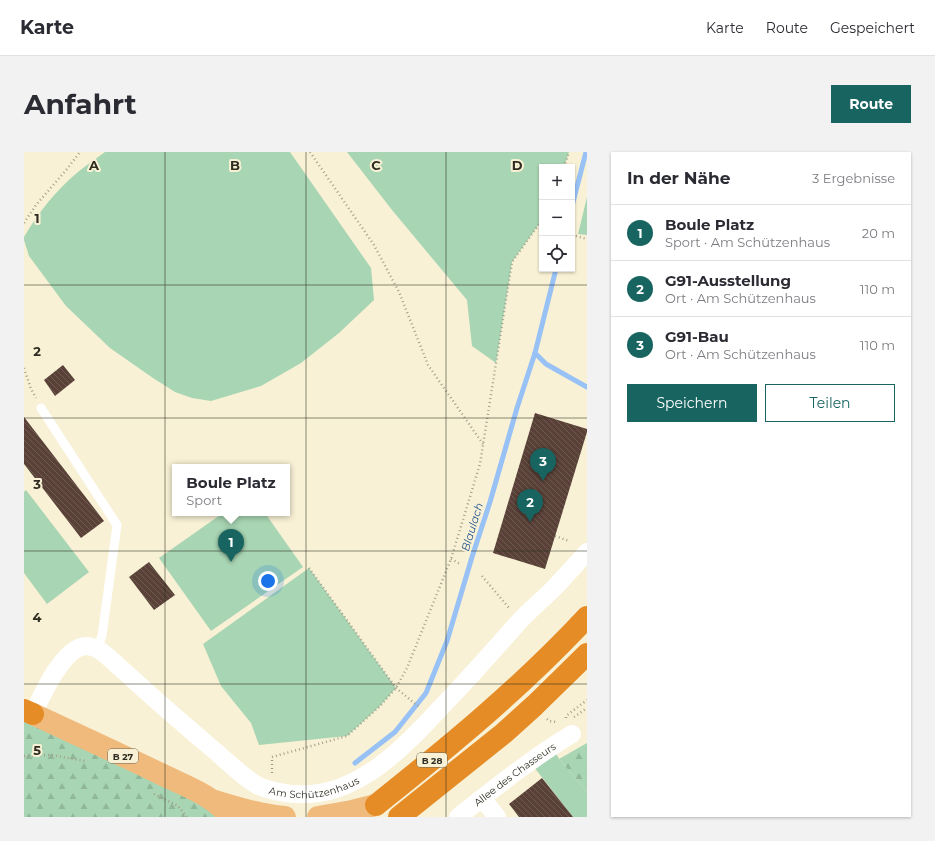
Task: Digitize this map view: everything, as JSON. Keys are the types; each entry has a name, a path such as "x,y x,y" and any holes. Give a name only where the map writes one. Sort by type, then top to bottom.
{"highway":[{"name":"B 28","path":"368,811 445,750 493,708 545,660 587,617"},
{"name":"B 28","path":"399,817 504,733 587,654"}],"main road":[{"name":"B 27","path":"28,712 136,761 190,788 212,800 230,817"},
{"name":"B 27","path":"212,800 246,811 285,817"},
{"path":"318,817 352,811 368,811"}],"street":[{"name":"Am Schützenhaus","path":"97,649 168,711 256,784 283,793 314,794 330,791 350,783 370,772 389,758 425,725 518,622 551,591 587,552"},
{"path":"28,712 63,661 74,650 86,646 97,649"},
{"name":"Allee des Chasseurs","path":"458,817 552,746 571,726"},
{"path":"482,798 497,817"}],"lane":[{"path":"41,408 116,524 102,636 97,649"}],"path":[{"path":"24,224 36,205 80,152"},
{"path":"310,152 374,245 399,292 428,365 483,444"},
{"path":"565,164 569,152"},
{"path":"272,790 272,757 348,736 379,707 396,688 407,668 451,559 480,464 512,262 539,225"},
{"path":"575,236 587,239"},
{"path":"24,368 31,389 41,408"},
{"path":"556,536 569,541"},
{"path":"451,559 460,564"},
{"path":"309,568 396,688 420,708"},
{"path":"482,576 513,613"},
{"path":"566,716 587,700"},
{"path":"571,726 587,708"},
{"path":"24,756 51,755 91,762"},
{"path":"148,791 178,806 187,817"}],"green space":[{"path":"105,152 290,152 371,268 374,300 339,333 301,363 261,386 211,401 192,398 175,392 110,348 66,306 29,256 24,240 24,237 35,219 55,194 78,172"},
{"path":"347,152 569,152 565,164 539,164 539,224 512,262 496,363 472,346 467,300 392,210"},
{"path":"587,197 587,235 578,234"},
{"path":"26,490 89,572 47,604 24,573 24,492"},
{"path":"219,516 267,516 303,567 211,631 159,558"},
{"path":"309,568 396,688 379,707 347,736 259,745 251,723 221,686 203,644"},
{"path":"24,710 230,817 24,817"},
{"path":"587,743 587,792 559,759"},
{"path":"552,746 559,759 587,792 587,817 573,817 530,762"}],"building":[{"path":"63,365 75,380 55,396 44,380"},
{"path":"535,413 587,429 545,569 493,553"},
{"path":"24,417 104,521 81,538 24,464"},
{"path":"149,562 175,595 154,610 129,577"},
{"path":"542,778 573,817 519,817 509,804"}],"waterway":[{"name":"Blaulach","path":"574,200 586,152"},
{"name":"Blaulach","path":"355,763 395,732 426,693 447,641 490,502 517,408 535,353 555,272"},
{"path":"535,353 546,364 587,387"}],"place":[{"name":"G91-Bau","path":"543,481"},
{"name":"G91-Ausstellung","path":"530,522"},
{"name":"Boule Platz","path":"231,562"}]}
